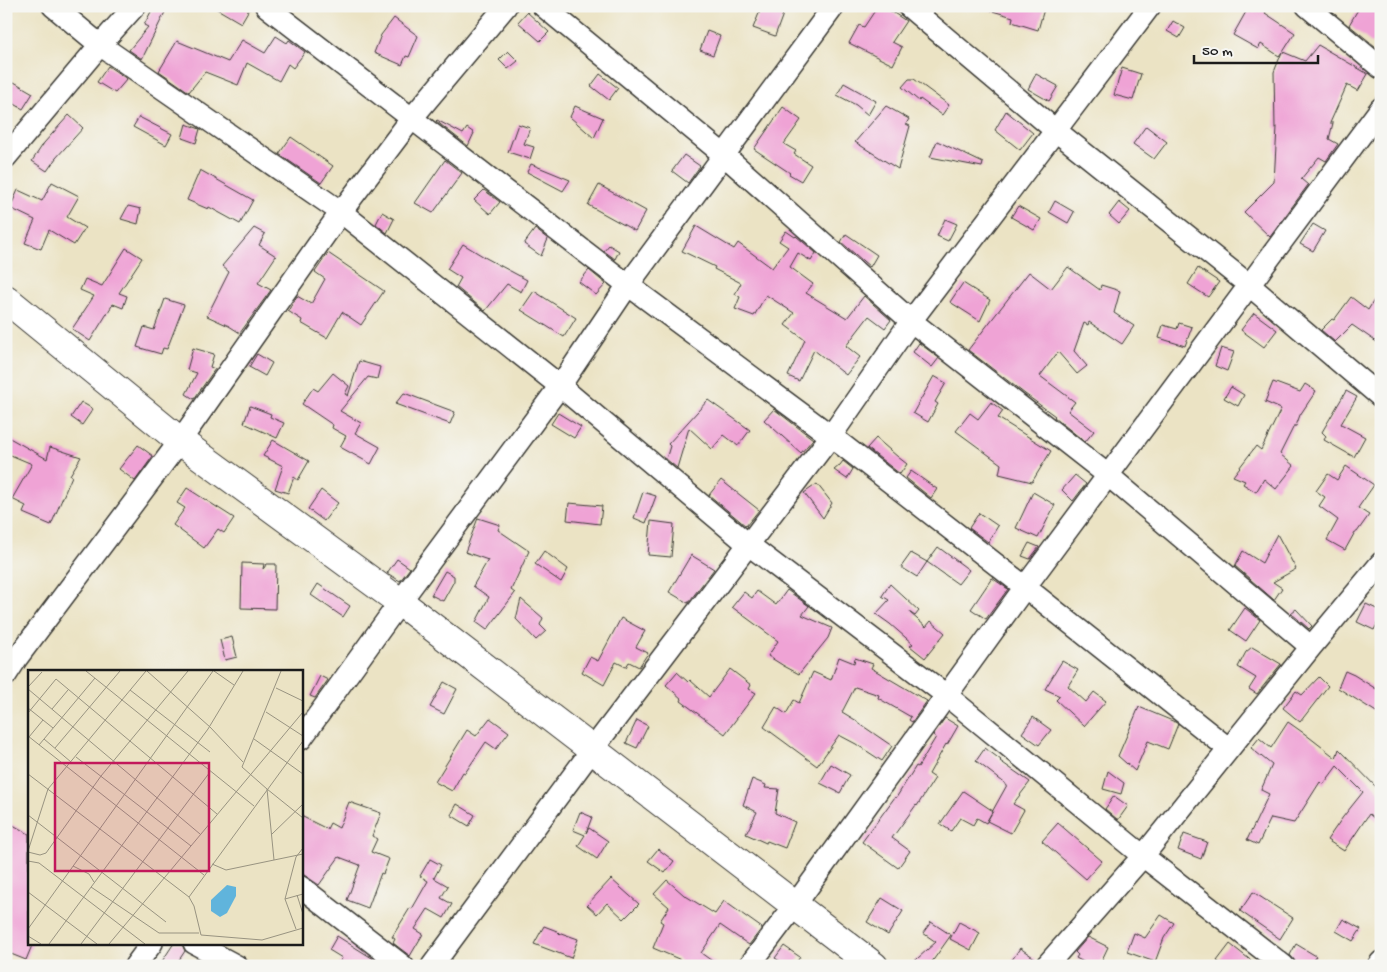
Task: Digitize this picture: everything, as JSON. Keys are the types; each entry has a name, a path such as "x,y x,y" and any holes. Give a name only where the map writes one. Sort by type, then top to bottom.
{"highway":[{"path":"6,298 180,441 400,602 874,966"}],"street":[{"path":"53,6 100,45 341,212 560,386 749,545 946,695 1143,856 1284,966"},
{"path":"6,157 135,6"},
{"path":"266,6 628,284 831,436 1229,749"},
{"path":"16,664 180,441 341,212 412,118 506,6"},
{"path":"543,6 724,155 911,320 1109,476 1311,647"},
{"path":"302,738 560,386 628,284 834,6"},
{"path":"908,6 1055,130 1249,285 1381,397"},
{"path":"432,966 592,750 831,436 911,320 1150,6"},
{"path":"1307,6 1381,68"},
{"path":"749,966 1025,587 1381,108"},
{"path":"1046,966 1143,856 1381,563"},
{"path":"302,888 403,966"},
{"path":"135,966 151,944"},
{"path":"196,944 237,966"},
{"path":"1378,966 1381,962"}],"building":[{"path":"154,6 166,10 142,59 129,50 148,27 144,25"},
{"path":"212,6 251,6 241,23"},
{"path":"762,6 786,6 775,36 753,28"},
{"path":"878,6 883,6 906,21 892,42 902,47 893,65 849,43 859,25 864,27"},
{"path":"989,6 1035,6 1044,9 1038,30 1012,22 1013,17 989,10"},
{"path":"1254,6 1270,6 1265,13 1295,33 1283,52 1305,61 1318,45 1368,74 1358,91 1347,85 1330,123 1333,123 1329,139 1338,144 1326,161 1319,157 1301,179 1308,185 1270,237 1244,212 1274,182 1277,127 1275,128 1274,72 1282,52 1279,56 1261,44 1258,49 1233,35 1247,10 1250,12"},
{"path":"1360,6 1381,6 1381,51 1349,25"},
{"path":"527,12 549,32 540,41 518,22"},
{"path":"394,18 418,36 409,57 406,56 402,65 374,53 381,35"},
{"path":"1173,21 1185,28 1179,38 1167,31"},
{"path":"707,31 720,36 713,55 700,50"},
{"path":"276,36 287,43 289,40 305,52 293,68 288,64 279,81 247,63 238,85 205,72 189,92 159,71 177,41 228,62 242,40 265,53"},
{"path":"508,51 518,61 508,69 499,60"},
{"path":"108,66 127,79 115,93 97,82"},
{"path":"1122,68 1141,74 1133,100 1114,95"},
{"path":"600,74 618,88 609,100 591,86"},
{"path":"1036,74 1058,86 1049,101 1028,89"},
{"path":"909,79 914,79 949,105 942,115 920,99 919,101 902,87"},
{"path":"14,82 33,93 23,109 6,99 6,95"},
{"path":"844,83 876,101 868,115 856,105 837,95"},
{"path":"575,106 603,118 594,138 570,117"},
{"path":"886,106 909,119 906,124 910,126 898,169 855,142"},
{"path":"783,107 801,120 784,144 796,151 794,154 811,165 801,181 754,149"},
{"path":"1006,111 1033,133 1020,150 995,130"},
{"path":"69,115 83,128 47,171 32,161 44,143"},
{"path":"139,117 172,134 166,145 133,127"},
{"path":"436,121 463,134 467,128 474,133 468,146"},
{"path":"186,124 200,129 196,143 182,138"},
{"path":"518,124 530,128 524,144 534,147 530,159 508,152"},
{"path":"1146,126 1167,142 1154,159 1133,144"},
{"path":"291,137 333,166 321,183 279,154"},
{"path":"937,141 983,163 982,167 930,157"},
{"path":"684,155 700,166 688,183 672,171"},
{"path":"445,160 462,173 433,213 415,203"},
{"path":"531,164 570,180 563,191 527,172"},
{"path":"200,170 253,200 240,224 209,207 208,209 187,200"},
{"path":"52,182 79,196 67,217 85,228 74,245 49,230 41,249 25,243 35,220 10,208 18,190 42,201"},
{"path":"599,185 646,211 635,231 588,205"},
{"path":"484,190 500,202 490,214 474,200"},
{"path":"1055,201 1074,212 1068,223 1049,212"},
{"path":"1119,202 1130,211 1119,224 1109,215"},
{"path":"128,206 141,209 138,224 121,219"},
{"path":"1018,206 1041,219 1034,230 1011,217"},
{"path":"382,212 394,219 387,233 376,224"},
{"path":"945,219 957,224 948,241 937,236"},
{"path":"1313,224 1325,231 1313,251 1300,244"},
{"path":"696,226 734,249 738,243 772,268 788,247 779,241 786,231 796,236 816,253 811,261 798,253 790,267 813,284 806,293 847,318 864,296 891,320 885,328 869,316 846,346 860,357 846,375 814,350 799,381 788,376 805,340 785,325 794,313 766,295 754,316 735,309 740,297 735,294 741,283 714,269 715,267 682,251"},
{"path":"254,228 265,234 259,245 276,256 258,283 271,290 240,333 207,316 229,272 222,266"},
{"path":"535,229 548,239 541,256 524,244"},
{"path":"846,234 877,255 870,267 841,242"},
{"path":"463,244 527,280 521,292 507,284 485,311 456,287 461,278 447,269"},
{"path":"609,245 619,251 615,259 604,251"},
{"path":"126,248 142,258 119,293 127,296 123,308 113,304 90,341 72,329 94,296 80,290 85,279 102,286"},
{"path":"328,253 384,291 361,325 342,312 327,338 301,323 302,320 288,311 297,296 311,304 325,279 315,272"},
{"path":"1068,267 1100,290 1101,285 1120,291 1114,313 1134,326 1122,344 1089,322 1088,325 1084,323 1074,351 1087,366 1077,374 1058,352 1040,376 1075,402 1068,411 1094,431 1085,442 1055,416 968,350 1029,272 1051,289"},
{"path":"1198,268 1219,282 1208,297 1188,284"},
{"path":"589,270 606,284 596,295 579,282"},
{"path":"963,283 990,300 980,321 950,302"},
{"path":"1381,289 1381,345 1352,325 1335,342 1321,330 1332,319 1334,320 1351,297 1368,310"},
{"path":"534,291 576,318 564,337 521,310"},
{"path":"165,299 184,305 167,349 163,348 161,354 137,347 144,327 154,330"},
{"path":"1254,313 1277,330 1264,347 1241,330"},
{"path":"1179,323 1192,327 1185,346 1159,338 1163,325 1177,329"},
{"path":"919,343 939,358 932,367 913,352"},
{"path":"193,348 214,354 210,367 215,369 194,399 186,394 197,373 187,370"},
{"path":"1221,348 1234,352 1227,371 1215,366"},
{"path":"257,354 272,363 265,376 249,367"},
{"path":"359,361 380,367 377,379 368,377 340,411 361,423 355,433 380,447 371,464 340,447 346,436 332,428 333,425 302,404 313,388 318,391 333,373 349,386 345,394 348,396"},
{"path":"934,376 946,383 935,402 938,404 928,422 913,413"},
{"path":"1273,382 1300,392 1305,384 1316,391 1300,415 1280,454 1294,466 1276,489 1264,479 1256,492 1243,484 1245,481 1233,476 1256,446 1261,450 1281,409 1265,402"},
{"path":"1231,387 1244,395 1238,406 1224,398"},
{"path":"1346,391 1357,397 1341,424 1365,437 1354,457 1324,440 1326,436 1322,432"},
{"path":"404,393 455,412 450,424 395,404"},
{"path":"708,400 750,430 738,446 724,435 712,449 689,428 677,468 666,459 670,446 668,444"},
{"path":"81,402 93,409 82,425 71,417"},
{"path":"991,402 1003,411 998,418 1051,451 1032,482 999,474 1001,464 956,431 970,413 978,419"},
{"path":"250,406 271,414 270,417 284,423 277,438 244,423"},
{"path":"774,409 813,439 801,453 764,420"},
{"path":"558,413 581,427 574,438 551,424"},
{"path":"6,436 47,459 50,447 81,457 70,475 72,476 51,525 23,513 26,506 12,499 32,464 6,453"},
{"path":"876,438 907,464 900,474 867,448"},
{"path":"273,440 309,461 298,480 294,477 288,493 275,489 283,466 263,456"},
{"path":"138,445 153,456 135,481 119,469"},
{"path":"843,461 853,469 847,479 834,470"},
{"path":"1346,466 1374,485 1358,508 1369,515 1357,532 1355,532 1345,550 1327,540 1338,520 1319,506 1325,497 1316,491 1328,474 1337,480"},
{"path":"911,471 937,489 931,498 906,478"},
{"path":"1075,475 1086,484 1073,501 1062,490"},
{"path":"721,480 759,510 746,526 709,495"},
{"path":"817,484 832,503 823,518 804,493"},
{"path":"187,488 234,518 224,533 218,529 204,548 173,525 185,508 177,503"},
{"path":"321,490 338,503 324,521 308,509"},
{"path":"643,492 656,496 646,523 634,518"},
{"path":"1033,492 1055,505 1038,538 1016,528"},
{"path":"569,503 602,506 600,524 567,520"},
{"path":"979,513 998,526 988,542 969,528"},
{"path":"478,518 500,525 498,530 529,551 511,590 515,593 487,630 476,622 489,597 473,586 488,560 465,552"},
{"path":"651,521 674,524 671,557 648,555"},
{"path":"1277,534 1296,569 1273,582 1282,588 1274,600 1235,566 1243,551 1262,563"},
{"path":"1029,543 1039,547 1030,559 1022,556"},
{"path":"938,547 969,570 958,584 927,562"},
{"path":"544,551 568,569 561,582 535,564"},
{"path":"911,553 927,562 917,577 901,567"},
{"path":"691,555 714,569 688,603 669,592"},
{"path":"397,559 410,568 400,581 387,573"},
{"path":"242,563 264,564 263,569 267,564 276,564 275,609 241,608"},
{"path":"445,571 454,576 454,581 443,601 431,595"},
{"path":"992,578 1008,589 986,619 971,609"},
{"path":"318,584 350,606 343,617 311,595"},
{"path":"890,584 919,611 915,616 909,612 926,627 931,621 945,633 925,658 910,646 913,644 876,614 889,600 882,596"},
{"path":"787,590 809,606 802,615 832,628 828,638 799,674 768,656 778,641 732,607 744,592 752,598 757,591 776,605"},
{"path":"521,599 543,618 540,625 546,631 536,640 516,619"},
{"path":"1366,604 1381,611 1381,616 1374,630 1357,622"},
{"path":"1245,608 1260,620 1246,641 1230,630"},
{"path":"1296,609 1312,626 1309,629 1291,613"},
{"path":"621,618 645,631 636,647 648,653 639,667 629,662 626,667 616,662 604,685 582,672 590,657 598,661"},
{"path":"232,637 237,657 225,660 220,640"},
{"path":"1252,647 1281,664 1257,694 1249,689 1256,678 1238,667 1246,652"},
{"path":"839,657 854,663 855,658 873,664 871,668 927,701 912,722 909,720 911,717 878,698 879,695 855,687 842,712 892,746 882,761 839,735 817,766 764,727 776,707 786,714 794,700 799,703 813,672 831,680"},
{"path":"1062,661 1078,670 1068,686 1086,702 1094,692 1106,701 1084,726 1056,700 1060,696 1045,689"},
{"path":"730,669 751,685 749,689 756,693 725,734 681,701 682,699 666,685 677,672 688,682 690,680 709,697"},
{"path":"1345,671 1381,692 1381,715 1338,688"},
{"path":"320,676 328,680 315,698 310,696"},
{"path":"1319,677 1328,686 1300,722 1283,708 1296,691 1302,695"},
{"path":"444,682 457,689 444,714 430,707"},
{"path":"1139,707 1178,724 1168,749 1148,741 1135,771 1118,756"},
{"path":"1033,717 1051,730 1039,745 1022,733"},
{"path":"490,718 509,732 496,749 486,742 465,773 463,772 452,791 435,782 467,730 476,736"},
{"path":"945,718 958,726 929,774 935,778 917,806 892,838 910,851 898,868 862,842 896,798 916,766 918,767 936,737 933,735"},
{"path":"637,720 648,726 637,748 626,743"},
{"path":"1288,722 1336,758 1339,749 1381,792 1381,824 1369,814 1344,851 1327,840 1363,792 1337,766 1323,785 1320,782 1294,823 1271,818 1258,845 1247,840 1269,794 1261,790 1272,765 1251,748 1259,738 1271,748"},
{"path":"985,748 1030,782 1013,804 1024,810 1011,833 987,821 1007,785 976,761"},
{"path":"831,764 850,775 840,793 820,783"},
{"path":"1108,771 1124,783 1121,794 1103,789"},
{"path":"752,779 766,785 765,788 779,789 775,813 795,822 785,848 767,841 766,843 746,834 757,812 743,805"},
{"path":"963,791 993,811 986,823 977,818 973,825 960,818 951,831 940,824"},
{"path":"1114,796 1128,806 1118,820 1105,809"},
{"path":"349,802 381,813 372,836 377,839 371,852 389,859 383,874 381,873 368,908 347,900 360,865 339,857 319,885 302,874 302,816 327,829 330,823 339,828"},
{"path":"457,804 475,815 469,826 451,815"},
{"path":"580,812 592,817 586,833 589,828 608,841 597,859 578,846 585,835 573,830"},
{"path":"6,821 28,833 28,944 33,944 26,960 6,952"},
{"path":"1058,823 1102,861 1086,879 1042,841"},
{"path":"1184,834 1207,842 1201,859 1178,850"},
{"path":"658,849 674,861 665,873 648,861"},
{"path":"430,859 441,865 434,878 448,886 441,898 452,904 444,918 428,909 415,929 423,934 410,956 393,943 395,939 392,937 410,908 412,909 428,881 420,876"},
{"path":"611,879 639,904 624,919 607,903 597,914 587,905"},
{"path":"667,880 684,895 715,914 724,901 762,928 749,945 720,925 701,953 719,966 679,966 681,960 653,948 663,923 660,921 669,907 654,894"},
{"path":"1253,892 1293,918 1280,939 1240,911"},
{"path":"882,898 903,911 888,935 867,922"},
{"path":"1161,915 1174,923 1164,938 1155,962 1127,952 1134,933 1145,938"},
{"path":"1343,919 1361,929 1353,941 1336,931"},
{"path":"931,922 951,935 929,966 909,966 936,942 923,933"},
{"path":"959,922 980,933 971,950 950,939"},
{"path":"544,926 560,934 578,939 571,958 534,944"},
{"path":"337,936 382,966 338,966 342,958 329,950"},
{"path":"1088,937 1108,947 1099,966 1091,966 1076,958 1078,955 1075,952"},
{"path":"173,944 182,944 185,951 175,966 159,966"},
{"path":"1230,944 1258,966 1224,966 1217,961"},
{"path":"1296,944 1316,956 1309,966 1296,966 1295,961 1290,955"},
{"path":"784,946 800,957 794,966 787,966 775,958"},
{"path":"1020,948 1036,959 1034,966 1021,966 1012,960"}]}
